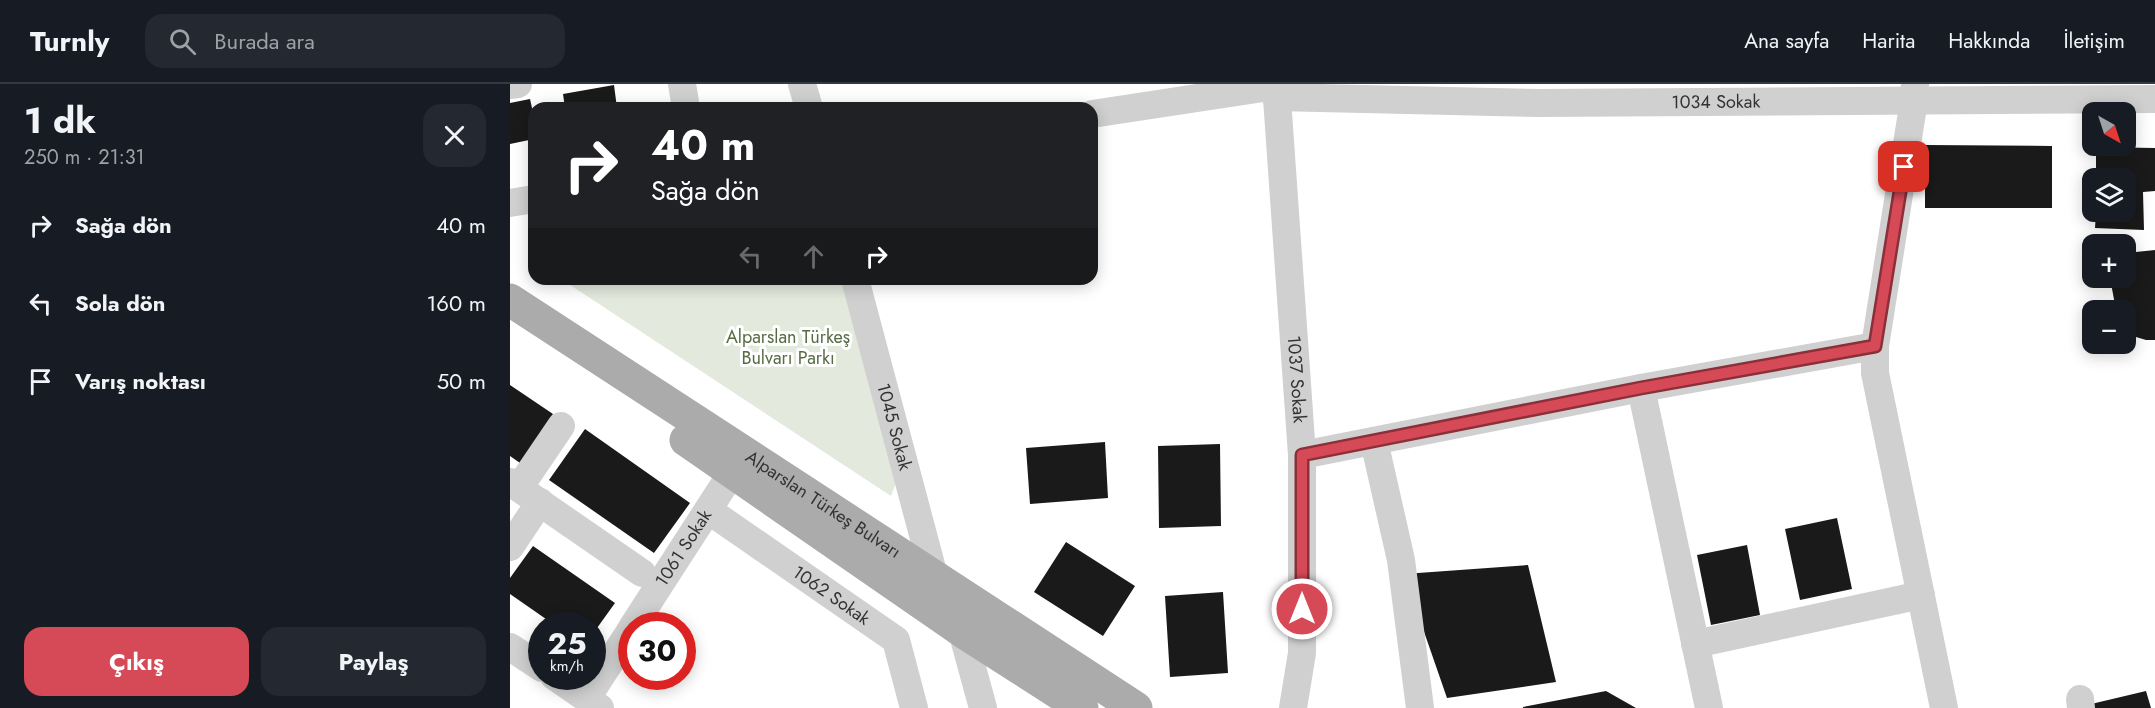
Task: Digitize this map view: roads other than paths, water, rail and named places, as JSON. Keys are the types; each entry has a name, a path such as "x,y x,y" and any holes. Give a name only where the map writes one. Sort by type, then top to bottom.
{"main road":[{"name":"Alparslan Türkeş Bulvarı","path":"510,300 1136,708"},
{"name":"Alparslan Türkeş Bulvarı","path":"510,323 733,471 962,631 1082,708"}],"street":[{"path":"510,85 518,84"},
{"path":"682,84 685,102"},
{"path":"802,84 807,102"},
{"name":"1034 Sokak","path":"1098,113 1276,89 1538,93 1915,92 2155,99"},
{"name":"1037 Sokak","path":"1276,89 1302,455 1302,653 1292,706"},
{"path":"1915,92 1875,346 1875,373 1944,708"},
{"path":"510,203 528,200"},
{"name":"1045 Sokak","path":"857,285 934,576"},
{"path":"1302,455 1641,388 1875,346"},
{"path":"1641,388 1709,708"},
{"path":"510,548 523,490 561,426"},
{"path":"1374,441 1401,560 1420,708"},
{"name":"1061 Sokak","path":"642,612 733,471"},
{"path":"523,490 642,573"},
{"name":"1062 Sokak","path":"708,510 896,640 915,708"},
{"path":"1695,644 1921,595"},
{"path":"962,631 983,708"},
{"path":"510,647 528,659"},
{"name":"1061 Sokak","path":"593,703 618,654"},
{"path":"575,690 593,703"}],"park label":[{"name":"Alparslan Türkeş Bulvarı Parkı","path":"788,347"}]}
